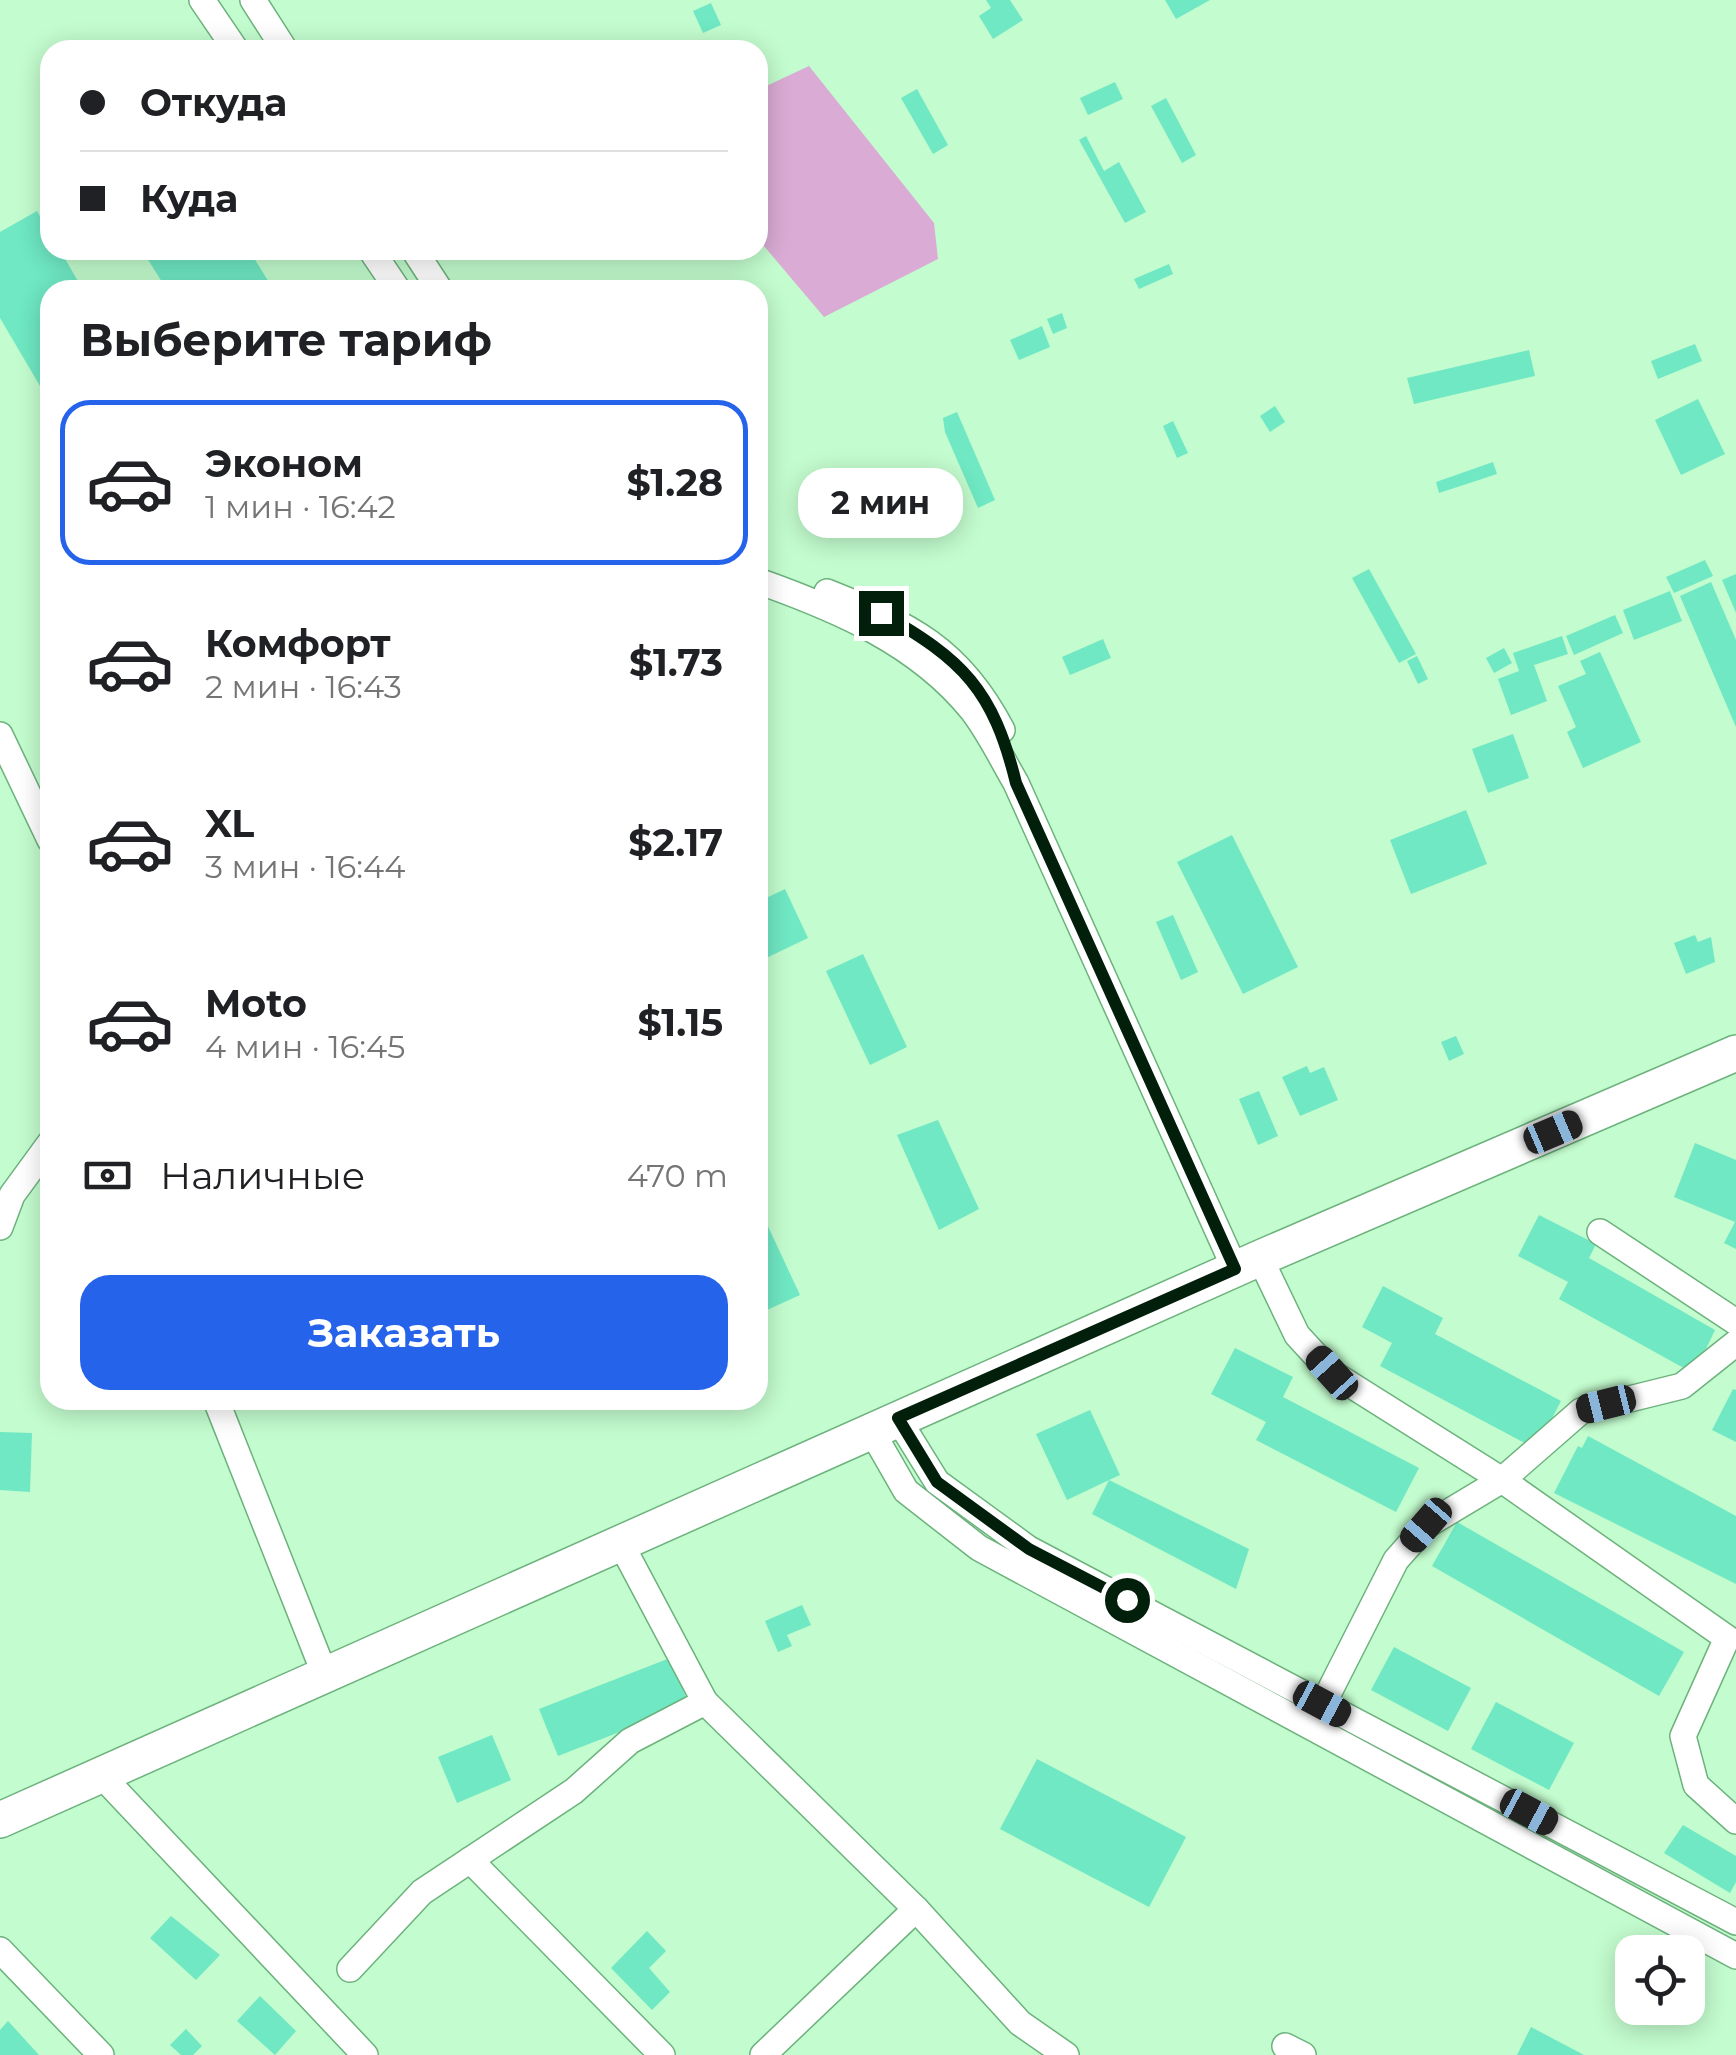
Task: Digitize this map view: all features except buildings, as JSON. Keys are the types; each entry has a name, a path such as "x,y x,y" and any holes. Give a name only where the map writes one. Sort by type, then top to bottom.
{"main road":[{"path":"0,1820 884,1424 1736,1054"}],"street":[{"path":"202,0 229,40"},
{"path":"252,0 278,40"},
{"path":"768,568 881,613 941,648 984,695 1003,732 1016,783"},
{"path":"768,585 883,634 937,671 974,713 1016,783 1247,1264 1298,1335 1332,1373 1502,1480 1727,1638 1683,1736 1696,1785 1736,1821"},
{"path":"0,734 40,819"},
{"path":"0,1227 12,1195 40,1157"},
{"path":"1600,1232 1736,1322"},
{"path":"1322,1704 1396,1560 1426,1525 1502,1480 1580,1411 1682,1386 1736,1343"},
{"path":"220,1410 325,1675"},
{"path":"884,1424 937,1482 1029,1549 1736,1922"},
{"path":"884,1424 906,1491 980,1548 1736,1956"},
{"path":"620,1542 705,1702 916,1909 1020,2023 1066,2055"},
{"path":"350,1968 422,1892 574,1791 630,1741 705,1702"},
{"path":"101,1775 364,2055"},
{"path":"470,1860 662,2055"},
{"path":"764,2055 916,1909"},
{"path":"0,1950 101,2055"}],"shaded area":[{"path":"809,66 934,223 938,259 824,317 768,251 768,85"}],"route":[{"path":"881,613 941,648 984,695 1003,732 1016,783 1235,1269 898,1418 937,1482 1029,1549 1127,1600"}]}
